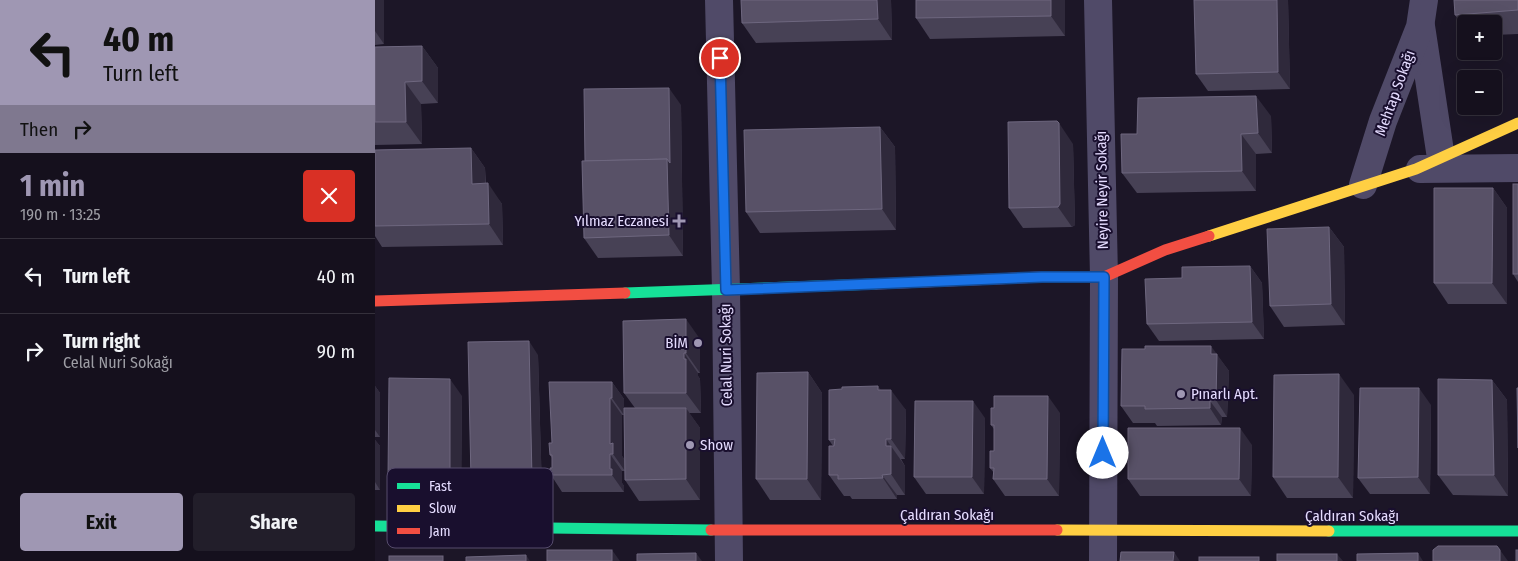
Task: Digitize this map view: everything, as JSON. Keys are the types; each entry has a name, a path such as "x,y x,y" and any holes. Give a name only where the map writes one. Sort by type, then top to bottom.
{"street":[{"name":"Celal Nuri Sokağı","path":"719,0 726,290 729,561"},
{"name":"Neyire Neyir Sokağı","path":"1099,0 1104,277 1103,561"},
{"path":"1422,11 1441,158"},
{"name":"Mehtap Sokağı","path":"1363,185 1383,121 1422,11"},
{"path":"375,301 726,290 1042,277 1104,277 1165,250 1416,169 1518,123"},
{"path":"1416,169 1518,168"},
{"name":"Çaldıran Sokağı","path":"553,528 1518,531"}],"building":[{"path":"741,0 877,0 878,19 742,23"},
{"path":"916,0 1051,0 1051,16 916,18"},
{"path":"1194,0 1277,0 1278,72 1196,74"},
{"path":"1454,0 1518,0 1518,10 1455,15"},
{"path":"422,46 422,81 405,82 406,122 375,122 375,47"},
{"path":"669,88 670,163 667,159 585,161 584,89"},
{"path":"1256,96 1258,133 1241,134 1242,171 1122,173 1121,134 1137,134 1138,98"},
{"path":"1057,121 1059,123 1060,204 1058,207 1009,208 1008,122"},
{"path":"880,127 882,209 746,212 744,130"},
{"path":"471,148 472,184 488,183 489,224 375,226 375,150"},
{"path":"667,159 669,235 584,238 582,161"},
{"path":"1513,184 1518,184 1518,274 1513,274"},
{"path":"1434,188 1493,188 1492,283 1434,283"},
{"path":"1329,227 1331,304 1270,306 1267,229"},
{"path":"1250,266 1252,322 1147,324 1145,279 1182,278 1182,267"},
{"path":"686,319 686,353 684,353 684,359 686,359 686,393 624,393 623,321"},
{"path":"529,341 532,468 471,468 468,342"},
{"name":"Pınarlı Apt.","path":"1145,346 1211,346 1211,354 1217,354 1216,400 1210,401 1210,408 1145,409 1145,406 1121,406 1122,349 1145,349"},
{"path":"808,372 807,479 756,479 757,373"},
{"path":"1339,374 1338,477 1273,477 1274,375"},
{"path":"389,378 450,379 450,468 388,468"},
{"path":"1438,379 1492,380 1494,475 1438,475"},
{"path":"549,382 612,382 610,444 613,443 613,454 610,454 610,469 612,469 612,475 553,475 549,443 552,443"},
{"path":"878,386 878,390 891,390 891,439 886,439 886,446 891,446 891,474 882,475 883,478 838,479 838,475 829,475 829,446 834,446 835,439 829,440 829,390 842,389 842,387"},
{"path":"1360,388 1419,388 1418,477 1358,478"},
{"path":"1517,388 1518,388 1518,448"},
{"path":"994,396 1048,396 1047,479 993,479 994,468 990,468 990,451 994,451 994,425 991,425 991,408 994,408"},
{"path":"915,401 973,401 972,477 914,477"},
{"path":"624,408 686,408 686,479 625,480"},
{"path":"1128,428 1240,428 1239,479 1128,479"},
{"path":"1438,546 1497,546 1500,550 1500,561 1433,561 1433,550"},
{"path":"547,550 612,550 612,561 547,561"},
{"path":"1516,550 1518,550 1518,561 1516,561"},
{"path":"1121,552 1174,552 1173,561 1120,561"},
{"path":"696,553 696,561 637,561 637,554"},
{"path":"1418,553 1418,561 1357,561 1357,554"},
{"path":"1277,554 1337,554 1337,561 1277,561"},
{"path":"526,555 526,561 466,561 466,557"},
{"path":"389,556 443,556 443,561 389,561"},
{"path":"1199,557 1259,557 1259,561 1199,561"}],"traffic: fast":[{"path":"625,293 876,284"},
{"path":"375,526 387,526"},
{"path":"553,528 711,530"},
{"path":"1329,531 1518,531"}],"traffic: slow":[{"path":"1209,236 1416,169 1518,123"},
{"path":"1057,530 1329,531"}],"traffic: jam":[{"path":"876,284 1042,277 1104,277 1165,250 1209,236"},
{"path":"375,301 625,293"},
{"path":"711,530 1057,530"}],"place":[{"name":"Yılmaz Eczanesi","path":"679,221"},
{"name":"BİM","path":"698,343"},
{"name":"Pınarlı Apt.","path":"1181,394"},
{"name":"Show","path":"690,445"}],"route":[{"path":"720,58 726,290 1042,277 1104,277 1103,453"}]}
